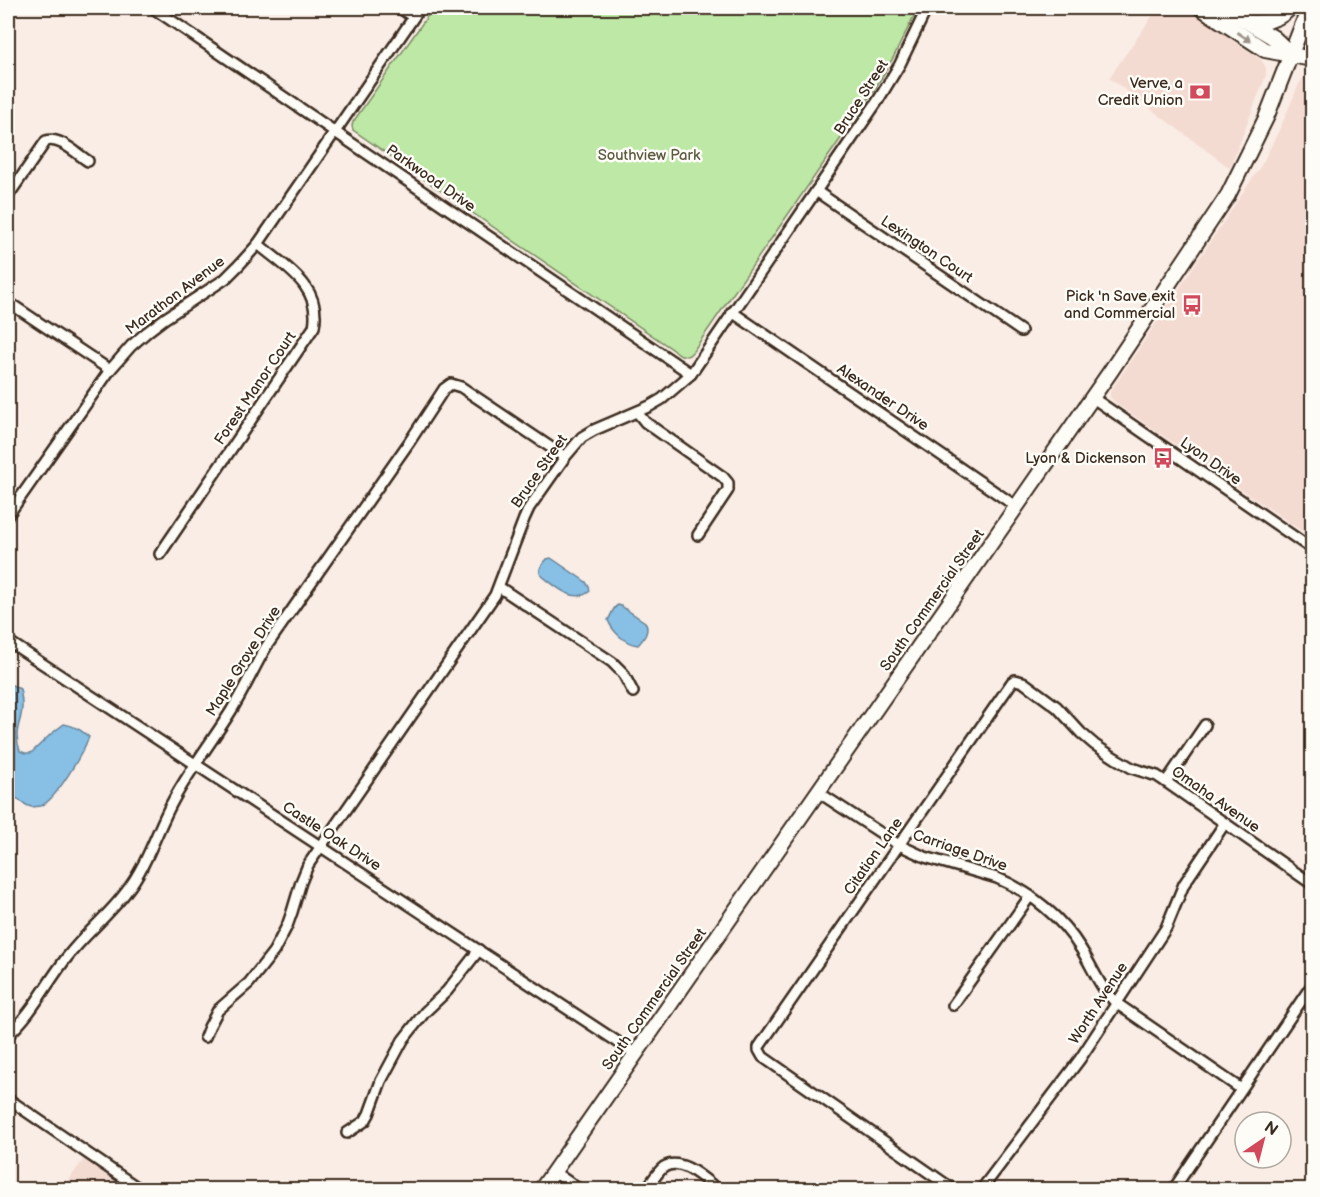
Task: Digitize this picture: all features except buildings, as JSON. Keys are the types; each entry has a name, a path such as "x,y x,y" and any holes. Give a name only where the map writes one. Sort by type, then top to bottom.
{"main road":[{"path":"1201,8 1265,50 1312,58"},
{"path":"1224,8 1274,38 1291,54"},
{"path":"1248,22 1275,20 1290,8"},
{"name":"South Commercial Street","path":"542,1190 1093,398 1228,195 1266,118 1309,8"}],"street":[{"name":"Parkwood Drive","path":"153,8 691,374"},
{"path":"400,8 413,17"},
{"name":"Marathon Avenue","path":"8,515 110,370 131,346 147,332 225,279 258,244 420,8"},
{"name":"Bruce Street","path":"205,1037 218,1010 249,982 274,951 292,912 304,873 320,847 495,596 529,508 582,437 662,399 691,374 897,70 927,8"},
{"path":"8,196 46,141 50,139 59,142 88,161"},
{"name":"Lexington Court","path":"816,191 1021,331"},
{"name":"Forest Manor Court","path":"159,554 314,327 316,309 310,291 258,244"},
{"path":"8,302 110,370"},
{"name":"Alexander Drive","path":"732,312 1017,507"},
{"name":"Maple Grove Drive","path":"8,1035 28,1015 61,965 87,933 127,891 139,872 175,797 232,710 266,647 447,386 451,384 461,387 565,457"},
{"name":"Lyon Drive","path":"1093,398 1312,549"},
{"path":"637,412 645,422 723,477 728,483 728,490 698,535"},
{"path":"499,587 612,662 623,673 633,692"},
{"name":"Castle Oak Drive","path":"9,641 636,1054"},
{"name":"Omaha Avenue","path":"1015,680 1023,682 1057,707 1095,745 1132,768 1157,776 1312,884"},
{"name":"Citation Lane","path":"954,1190 763,1057 759,1050 761,1042 1008,686 1015,680"},
{"path":"1166,782 1205,725"},
{"name":"Carriage Drive","path":"818,792 899,845 925,856 1008,882 1030,896 1059,920 1070,933 1106,993 1116,1003 1241,1089"},
{"name":"Worth Avenue","path":"981,1190 1064,1081 1166,928 1184,884 1225,823"},
{"path":"953,1005 1030,896"},
{"path":"347,1132 365,1121 381,1081 403,1040 425,1012 447,992 479,950"},
{"path":"1173,1190 1312,985"},
{"path":"8,1099 141,1190"},
{"path":"646,1190 662,1168 671,1164 687,1168 718,1190"},
{"path":"554,1172 580,1190"}],"shaded area":[{"path":"1158,8 1186,8 1259,58 1266,68 1266,75 1230,168 1109,78"},
{"path":"1235,8 1285,8 1259,18"},
{"path":"1312,72 1312,538 1118,405 1110,397 1110,392 1262,164 1299,84 1305,75"},
{"path":"84,1159 129,1189 61,1190"}],"green space":[{"name":"Southview Park","path":"433,8 918,8 873,92 694,350 690,355 685,356 353,130 353,122"}],"water":[{"path":"551,558 586,582 590,591 584,595 571,595 541,575 541,567 547,559"},
{"path":"618,605 645,622 647,631 638,645 624,640 608,620"},
{"path":"8,683 20,689 22,711 17,737 20,751 31,753 64,724 78,729 89,737 61,785 54,795 41,806 29,806 12,796 12,789 8,785"}],"place":[{"name":"Verve, a Credit Union","path":"1200,92"},
{"name":"Pick 'n Save exit and Commercial","path":"1192,305"},
{"name":"Lyon & Dickenson","path":"1163,458"}]}
